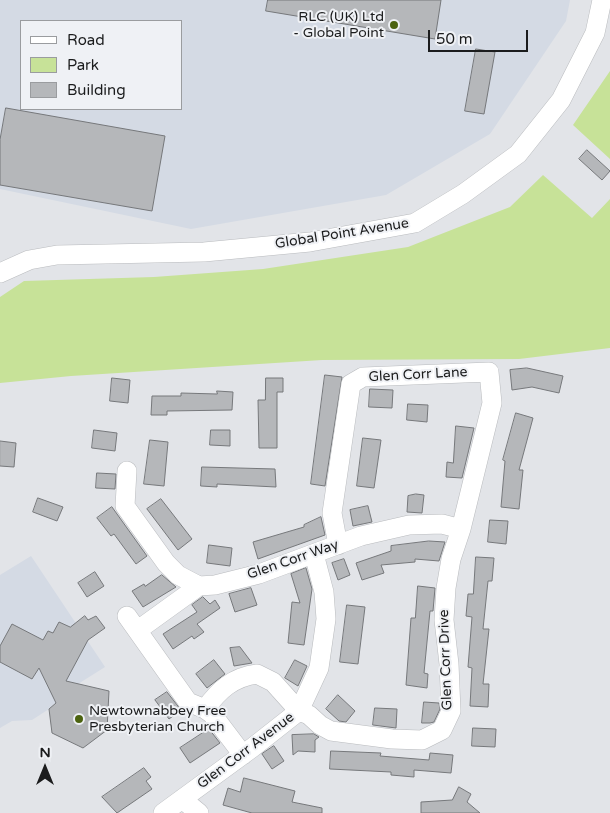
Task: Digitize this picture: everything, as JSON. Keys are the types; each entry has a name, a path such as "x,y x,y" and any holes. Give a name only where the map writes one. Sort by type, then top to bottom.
{"street":[{"name":"Global Point Avenue","path":"0,273 29,260 57,255 204,252 310,242 415,223 463,194 518,154 561,100 595,33 602,0"},
{"name":"Glen Corr Lane","path":"338,545 332,513 352,384 363,377 489,372 492,403 461,529"},
{"path":"127,471 125,506 166,564 178,575 199,586"},
{"name":"Glen Corr Way","path":"205,709 188,702 132,623 199,586 215,585 259,574 361,536 409,525 442,524 461,529"},
{"name":"Glen Corr Drive","path":"205,709 217,694 236,679 257,674 273,682 298,711 309,715 320,725 345,733 422,740 442,730 450,711 449,664 444,602 451,560 461,529"},
{"name":"Glen Corr Avenue","path":"162,813 243,755 298,711 319,668 326,619 324,592 314,554"},
{"path":"205,709 212,714 243,755"},
{"path":"182,799 199,813"}],"shaded area":[{"path":"0,0 570,0 566,21 490,134 386,195 191,229 0,189"},
{"path":"31,556 105,667 78,684 49,709 32,720 12,721 0,728 0,575"}],"green space":[{"path":"610,71 610,159 573,125"},
{"path":"543,175 592,218 610,199 610,348 519,359 322,360 71,376 0,383 0,297 24,281 154,277 263,269 408,247 510,207"}],"building":[{"name":"RLC (UK) Ltd - Global Point","path":"268,0 441,0 435,39 266,11"},
{"path":"476,49 495,52 484,114 465,111"},
{"path":"6,108 165,136 152,211 0,185 0,140"},
{"path":"587,150 610,171 602,180 579,159"},
{"path":"527,368 563,376 559,393 532,387 512,390 510,370"},
{"path":"325,375 342,377 325,486 311,484"},
{"path":"112,378 130,380 128,403 110,401"},
{"path":"266,378 283,378 283,392 277,392 277,448 259,448 258,400 265,400"},
{"path":"370,389 393,390 392,408 369,407"},
{"path":"217,391 233,392 232,410 167,411 167,415 151,415 152,396 181,396 181,393 217,394"},
{"path":"408,404 428,405 427,422 407,420"},
{"path":"516,413 533,418 519,470 523,470 519,509 501,507 505,461 503,460"},
{"path":"456,426 474,428 462,478 446,477 447,462 453,463"},
{"path":"94,430 117,433 115,451 92,448"},
{"path":"211,430 230,430 230,446 210,445"},
{"path":"363,438 381,440 374,488 357,486"},
{"path":"150,440 168,442 164,486 144,484"},
{"path":"0,441 16,443 14,467 0,466"},
{"path":"202,467 275,469 276,487 217,484 217,487 201,486"},
{"path":"97,473 116,474 115,489 96,488"},
{"path":"424,495 422,513 407,512 408,496"},
{"path":"38,498 63,507 57,521 33,512"},
{"path":"161,499 192,539 178,550 147,509"},
{"path":"368,506 372,522 353,526 350,510"},
{"path":"112,507 147,556 136,564 114,534 111,536 97,518"},
{"path":"321,517 325,535 258,559 253,542 304,527 304,525"},
{"path":"490,520 508,521 506,544 488,542"},
{"path":"429,541 445,542 439,561 415,559 415,562 381,565 384,573 362,580 356,563 391,551 391,546"},
{"path":"209,545 232,548 230,566 207,563"},
{"path":"476,557 494,558 492,581 488,581 483,629 489,629 483,684 489,684 488,707 470,706 472,668 468,667 472,617 466,616 468,594 473,594"},
{"path":"344,559 350,575 338,580 332,563"},
{"path":"306,568 312,589 304,645 288,643 292,602 300,603 291,574"},
{"path":"95,572 104,586 87,597 78,583"},
{"path":"162,575 176,587 143,607 132,591 144,584 145,586"},
{"path":"418,586 435,588 433,611 430,611 424,673 428,674 427,688 406,685 411,618 415,618"},
{"path":"251,588 257,605 235,612 229,594"},
{"path":"203,597 210,604 215,600 220,608 197,624 204,632 194,639 192,636 173,649 163,634 197,612 192,605"},
{"path":"347,605 365,607 358,664 340,662"},
{"path":"85,616 88,620 96,616 105,628 88,640 66,681 109,691 107,730 83,748 52,733 49,709 56,703 39,668 32,679 0,662 0,646 12,624 43,640 48,631 53,633 59,622 70,627"},
{"path":"240,647 252,663 234,666 230,648"},
{"path":"214,660 225,674 207,688 196,674"},
{"path":"295,660 307,666 298,686 285,678"},
{"path":"167,692 181,710 169,719 155,700"},
{"path":"338,695 355,711 346,722 339,721 326,709"},
{"path":"424,702 439,703 440,709 434,722 422,723"},
{"path":"375,708 397,709 396,728 373,725"},
{"path":"473,728 496,729 495,747 472,746"},
{"path":"209,729 220,743 190,763 180,748"},
{"path":"314,734 319,737 315,740 315,752 298,751 293,755 292,735"},
{"path":"274,746 284,761 272,769 262,754"},
{"path":"331,751 381,753 380,756 429,760 430,753 453,755 451,773 414,770 414,777 391,775 391,772 330,769"},
{"path":"144,768 151,777 146,781 152,789 117,813 102,797"},
{"path":"244,778 295,791 292,802 322,808 322,813 252,813 223,805 228,788 240,792"},
{"path":"459,787 471,794 467,802 480,813 421,813 421,802 452,800"}],"place":[{"name":"RLC (UK) Ltd - Global Point","path":"394,25"},
{"name":"Newtownabbey Free Presbyterian Church","path":"79,719"}]}
